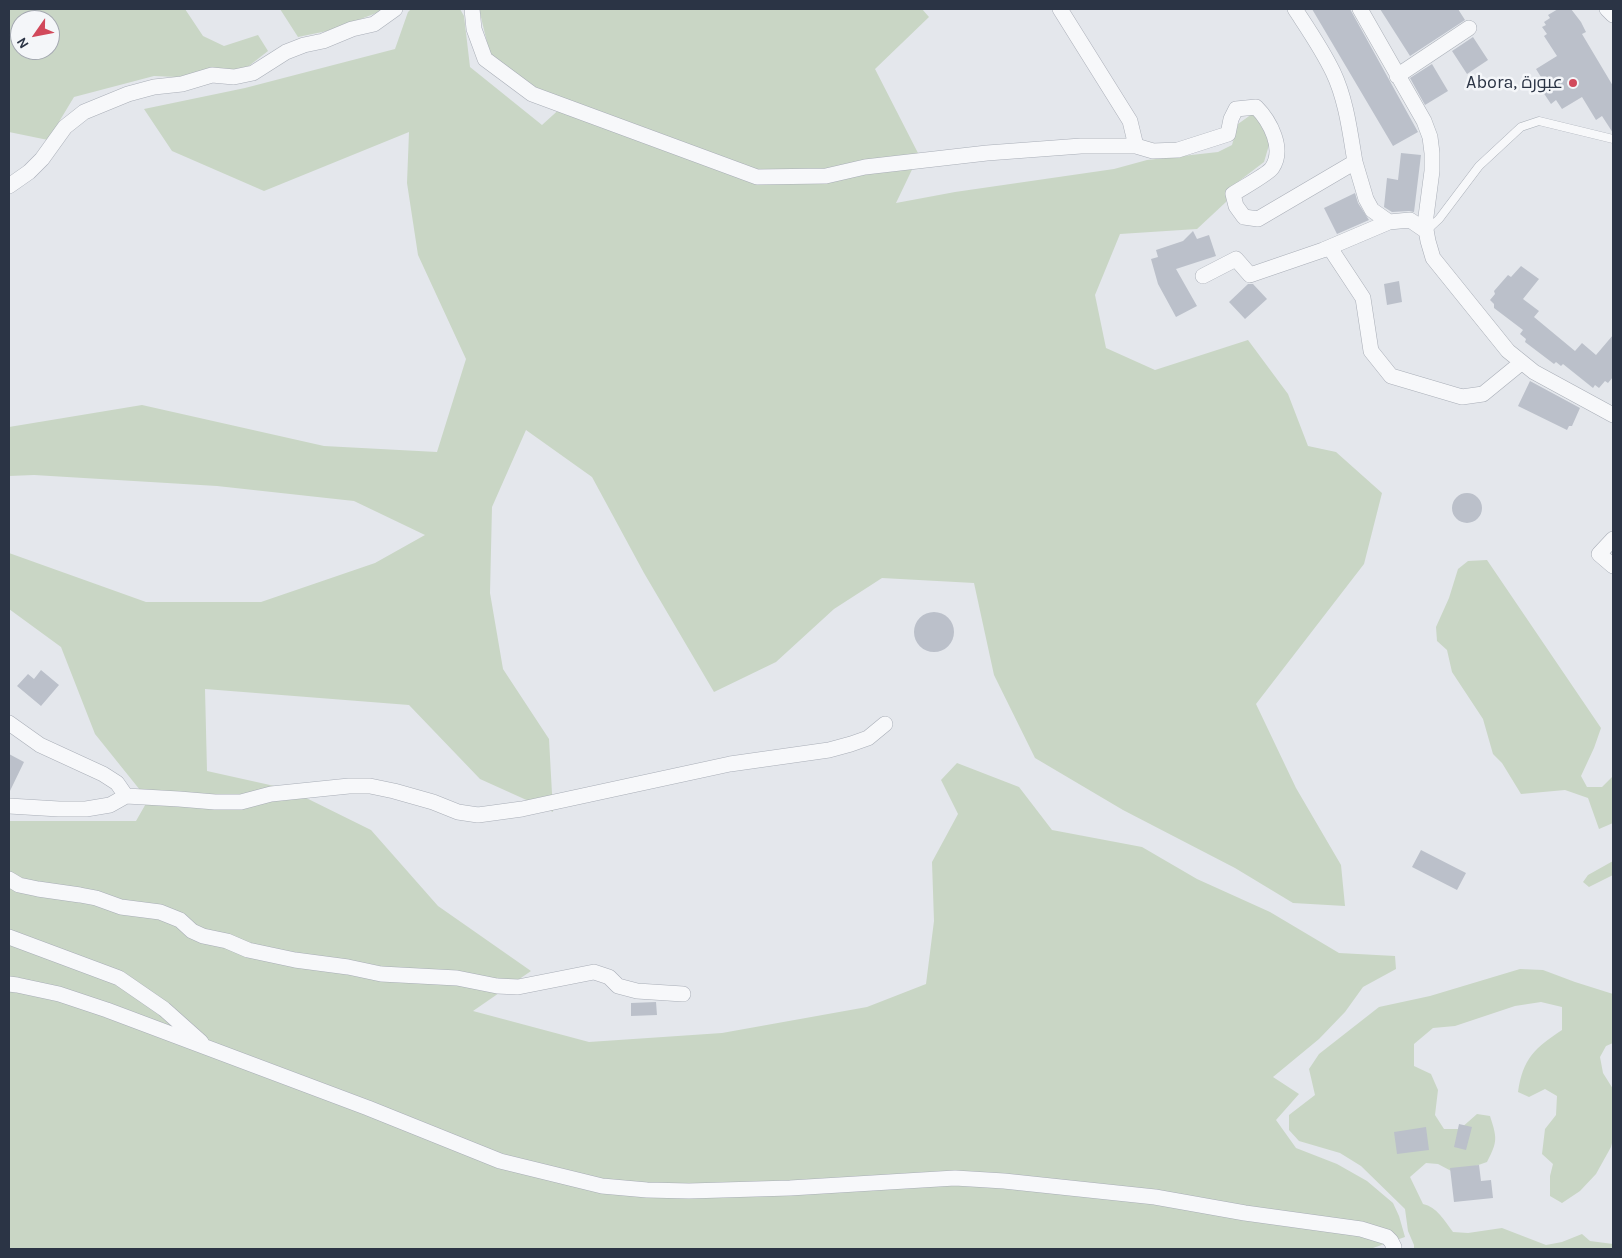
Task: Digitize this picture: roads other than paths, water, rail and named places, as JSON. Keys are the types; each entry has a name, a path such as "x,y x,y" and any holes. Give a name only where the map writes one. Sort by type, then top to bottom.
{"street":[{"path":"9,186 42,159 64,127 84,112 128,94 154,87 182,84 212,75 234,77 253,72 286,52 304,45 323,41 352,29 374,24 395,9"},
{"path":"472,9 474,29 485,59 532,94 757,177 826,176 865,167 987,153 1081,146 1136,146 1153,151 1178,150 1228,134 1231,118 1236,109 1256,107 1263,114 1276,142 1278,156 1272,169 1233,194 1236,206 1244,216 1258,219 1355,162"},
{"path":"1060,9 1130,121 1136,146"},
{"path":"1295,9 1317,42 1334,74 1347,118 1355,162 1372,210 1388,222"},
{"path":"1360,9 1424,121 1430,137 1432,172 1425,224 1433,258 1508,351 1521,363 1613,415"},
{"path":"1607,9 1613,15"},
{"path":"1397,76 1468,28"},
{"path":"1203,276 1236,260 1250,275 1330,248 1388,222 1410,220 1426,231"},
{"path":"1330,248 1363,298 1371,351 1391,376 1462,397 1483,394 1521,363"},
{"path":"1613,539 1600,554 1613,566"},
{"path":"9,723 40,745 110,778 118,783 126,796"},
{"path":"9,806 86,809 110,805 126,796 241,802 271,794 350,786 370,786 434,802 458,812 478,816 522,809 730,764 837,748 868,738 885,724"},
{"path":"9,880 19,885 88,897 121,907 160,912 175,918 192,931 203,936 227,941 248,950 295,960 348,967 381,974 457,978 497,986 518,987 594,972 609,977 618,986 637,991 683,994"},
{"path":"9,937 119,978 164,1009 208,1048"},
{"path":"9,984 59,994 107,1010 368,1108 500,1161 602,1186 689,1191 790,1188 955,1178 1004,1181 1155,1198 1361,1229 1387,1237 1391,1241 1393,1249"}],"lane":[{"path":"1426,231 1439,219 1479,166 1521,127 1539,120 1613,139"}],"place":[{"name":"Abora, عبورة","path":"1573,83"}]}
